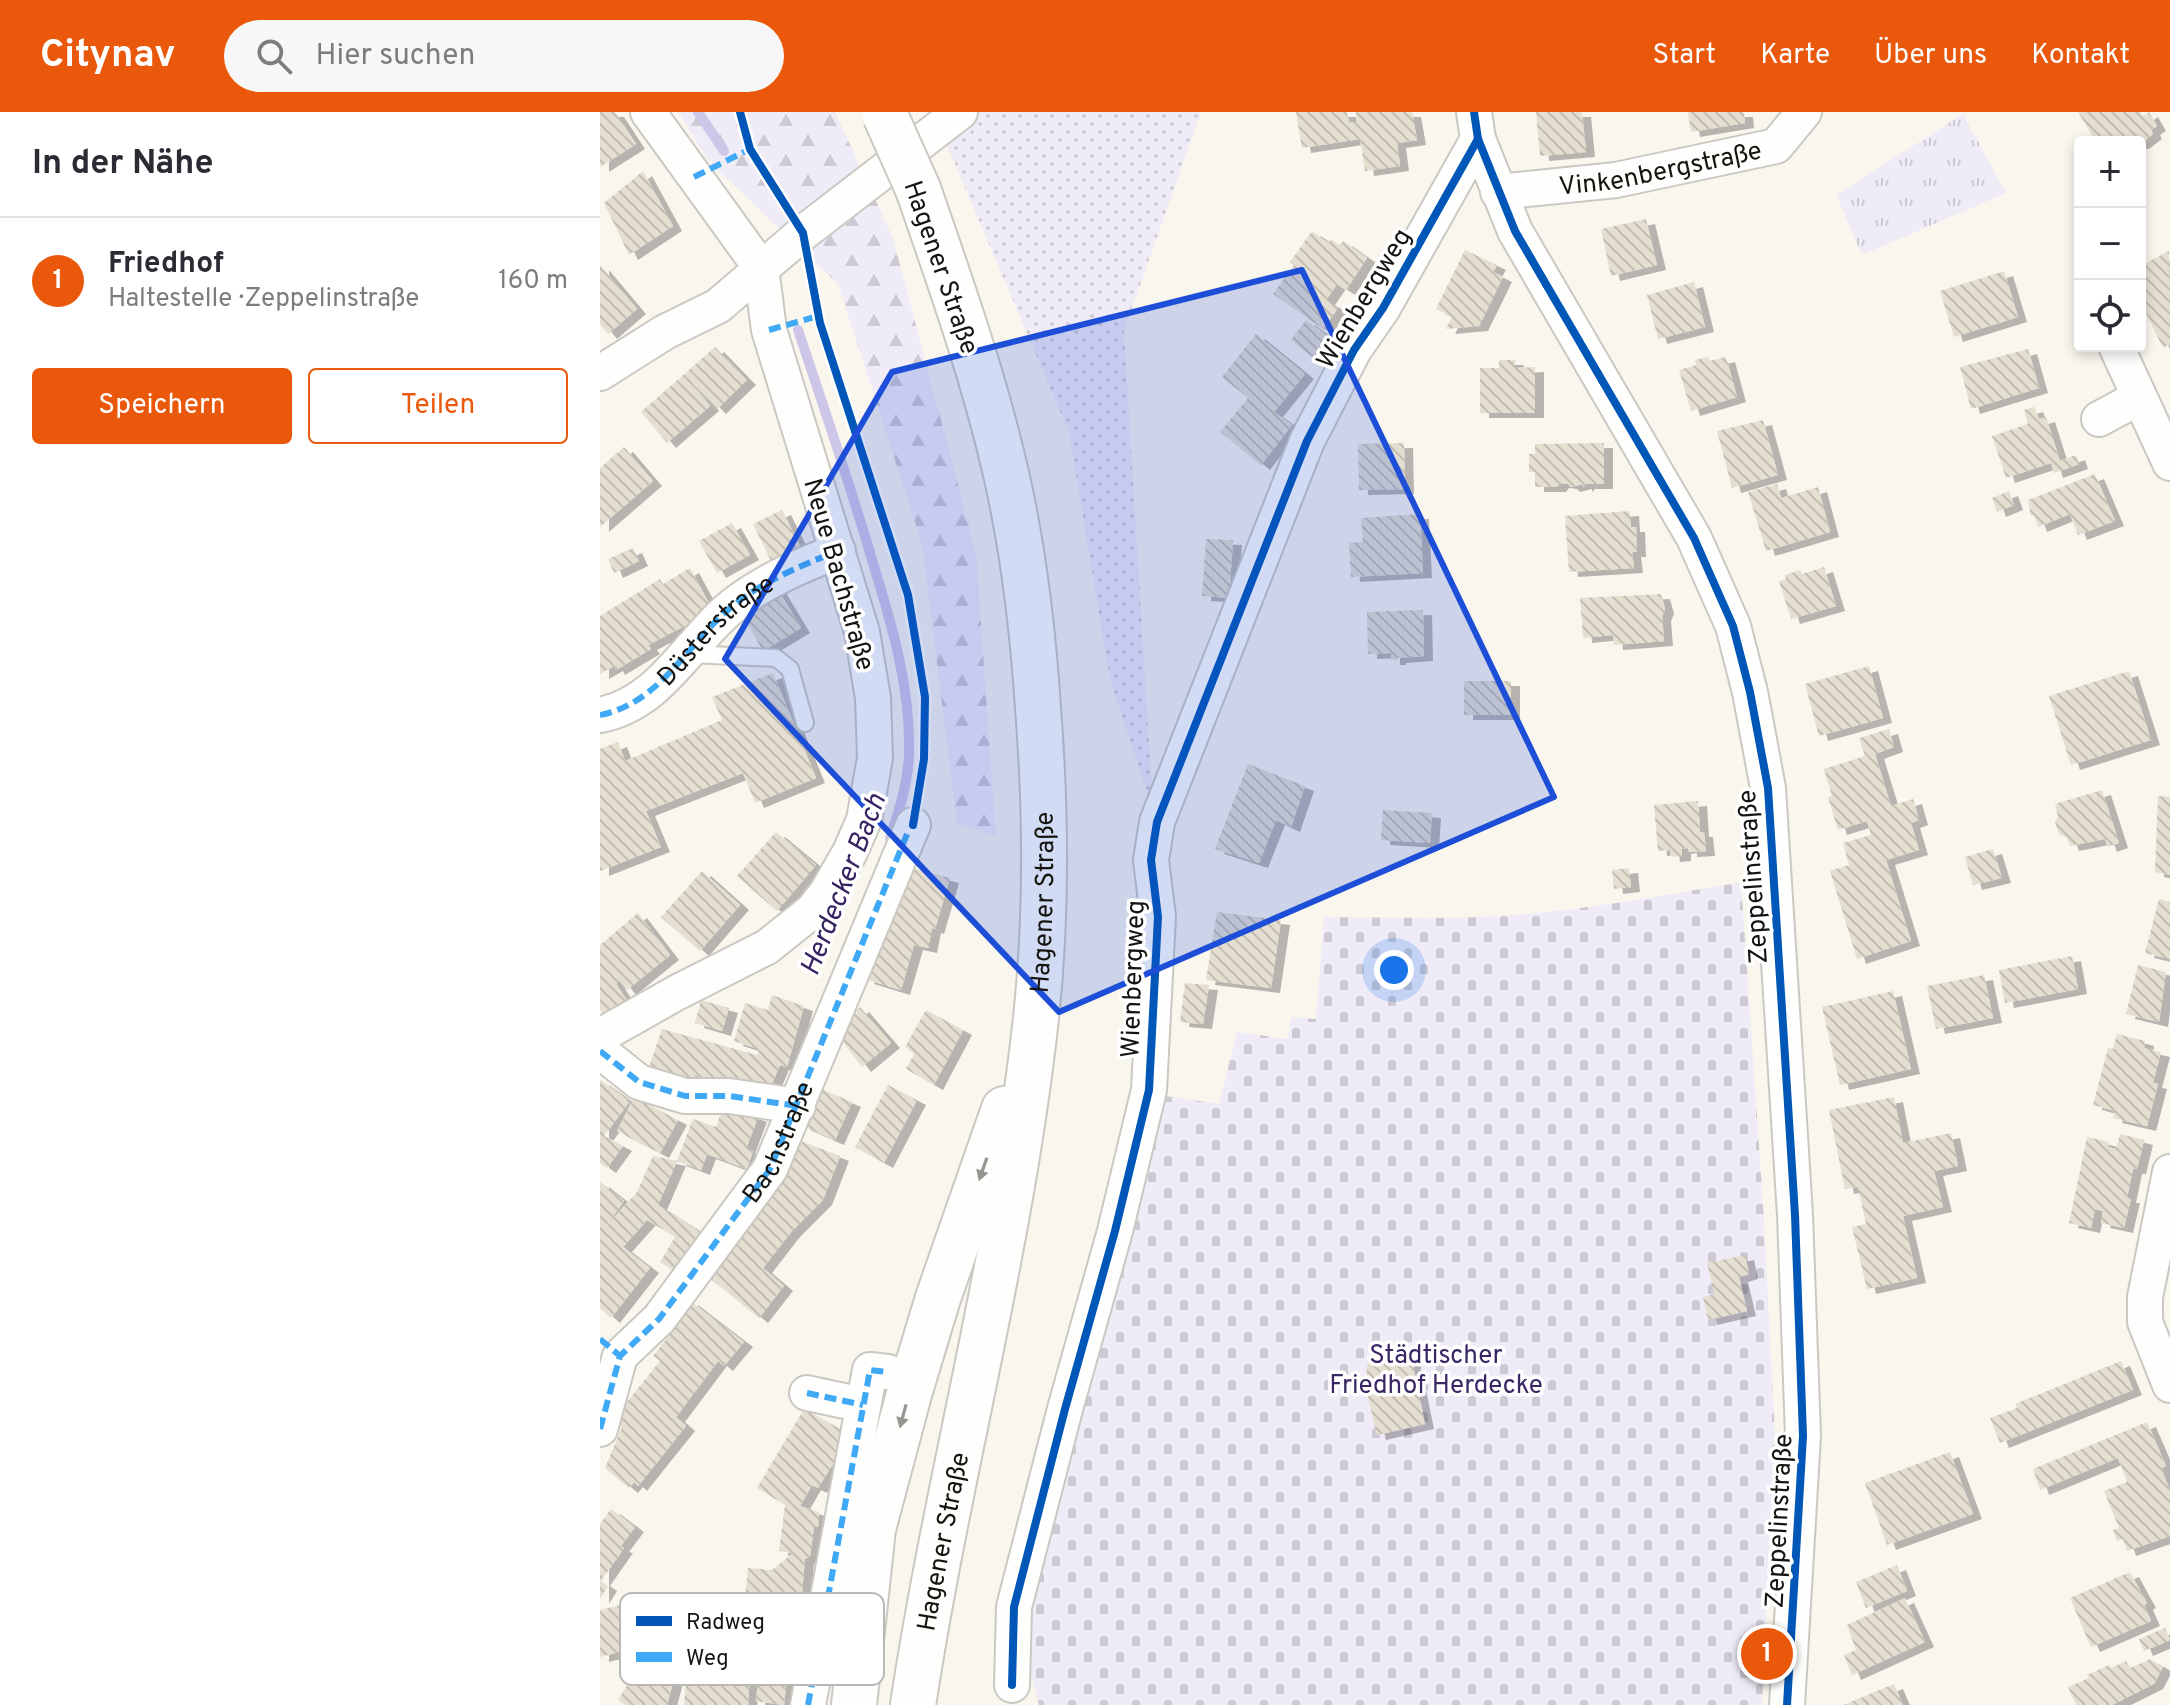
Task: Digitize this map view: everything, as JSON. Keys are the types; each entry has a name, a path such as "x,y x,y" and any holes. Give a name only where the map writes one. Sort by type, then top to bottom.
{"main road":[{"name":"Hagener Straße","path":"885,114 918,189 963,321 1007,477 1031,614 1044,790 1045,859 1036,1016 1013,1180 929,1602 913,1705"},
{"path":"867,1593 877,1514 938,1298 1036,1016"},
{"path":"854,1705 856,1685"}],"street":[{"name":"Neue Bachstraße","path":"600,1036 767,947 812,911 850,852 864,820 875,758 873,698 862,632 769,330 761,268 648,112"},
{"path":"600,373 665,332 718,306 761,268 960,112"},
{"name":"Vinkenbergstraße","path":"1498,192 1616,180 1776,146 1804,112"},
{"name":"Zeppelinstraße","path":"1476,125 1498,192 1528,254 1694,538 1733,626 1752,706 1768,788 1795,1215 1803,1436 1787,1705"},
{"name":"Wienbergweg","path":"1012,1685 1014,1607 1115,1231 1149,1090 1158,917 1151,860 1157,822 1307,441 1354,350 1383,308 1476,125"},
{"path":"2119,352 2170,463"},
{"path":"2099,419 2138,398"},
{"name":"Düsterstraße","path":"600,715 610,714 651,692 733,605 766,583 838,551"},
{"name":"Bachstraße","path":"600,1429 610,1348 659,1319 770,1169 913,825"},
{"path":"600,1051 639,1082 685,1096 729,1096 798,1106"},
{"path":"2170,1172 2145,1297 2145,1322 2170,1385"},
{"path":"829,1593 870,1370 888,1372"},
{"path":"807,1393 863,1405"},
{"path":"808,1705 812,1685"}],"lane":[{"path":"688,654 776,658 790,669 805,723"}],"highlighted area":[{"path":"1302,270 1554,797 1059,1012 725,659 892,372"}],"green space":[{"path":"678,112 835,112 893,238 976,553 996,836 957,823 922,544 838,284 710,163"},
{"path":"967,112 1201,112 1124,331 1153,810 1110,680 1069,432 946,143"},
{"path":"1963,114 2006,193 1862,255 1836,195"},
{"name":"Städtischer Friedhof Herdecke","path":"1741,882 1775,1436 1762,1705 1039,1705 1017,1620 1080,1417 1141,1162 1160,1121 1166,1096 1219,1104 1237,1032 1288,1039 1291,1017 1316,1019 1324,917 1515,915 1601,905"}],"building":[{"path":"600,112 615,112 636,144 600,167"},
{"path":"1296,112 1347,112 1349,123 1357,122 1356,112 1412,112 1417,140 1397,143 1400,166 1365,171 1360,139 1302,148"},
{"path":"1536,112 1582,112 1586,152 1540,156"},
{"path":"1688,112 1744,112 1745,123 1691,132"},
{"path":"2078,112 2140,112 2143,116 2149,112 2157,126 2146,139 2146,136 2092,136"},
{"path":"643,171 673,226 629,255 604,203"},
{"path":"1646,219 1657,265 1611,276 1601,229"},
{"path":"1312,231 1328,243 1331,239 1340,246 1343,241 1367,258 1346,290 1337,284 1326,300 1338,308 1323,329 1273,294 1294,265 1290,262"},
{"path":"1465,250 1497,265 1493,272 1503,277 1479,326 1446,329 1452,317 1436,309"},
{"path":"2169,251 2170,344 2163,348 2146,313 2146,263"},
{"path":"600,265 637,309 608,334 600,324"},
{"path":"2004,271 2018,317 1954,337 1940,291"},
{"path":"1694,282 1705,327 1658,339 1647,295"},
{"path":"1306,320 1328,336 1312,357 1291,340"},
{"path":"1256,334 1305,374 1274,412 1292,425 1261,465 1220,432 1248,398 1222,377"},
{"path":"715,347 747,380 717,409 690,381 710,406 667,443 641,412"},
{"path":"2028,349 2039,388 1971,409 1960,367"},
{"path":"1708,357 1709,361 1726,357 1737,397 1691,411 1679,370 1696,365 1695,360"},
{"path":"1499,360 1515,360 1515,368 1535,367 1535,413 1480,413 1480,368 1499,368"},
{"path":"2034,407 2039,419 2046,417 2060,461 2076,455 2079,464 2054,473 2051,463 2006,478 1992,436 2028,424 2024,410"},
{"path":"1763,420 1778,475 1732,488 1717,431"},
{"path":"1404,443 1405,489 1359,490 1358,444"},
{"path":"1604,443 1604,484 1571,487 1560,483 1557,487 1535,487 1535,472 1529,472 1529,454 1535,454 1535,444"},
{"path":"624,447 653,481 600,527 600,468"},
{"path":"2095,474 2115,521 2078,535 2070,514 2038,527 2034,515 2031,516 2028,500"},
{"path":"1777,484 1781,498 1818,487 1830,532 1766,551 1748,492"},
{"path":"2009,491 2014,505 1997,512 1992,498"},
{"path":"782,510 800,546 771,561 753,524"},
{"path":"1630,511 1631,527 1636,527 1637,552 1632,552 1634,568 1569,572 1565,516"},
{"path":"1420,514 1423,573 1351,577 1349,543 1363,542 1361,518"},
{"path":"732,523 750,555 717,573 699,541"},
{"path":"1206,539 1233,540 1229,598 1202,596"},
{"path":"633,548 639,561 614,573 608,559"},
{"path":"1824,567 1836,606 1791,619 1779,581 1786,579 1785,575 1800,570 1802,574"},
{"path":"690,568 711,607 694,618 696,620 648,645 651,649 616,670 614,666 600,674 600,616 660,579 663,584"},
{"path":"777,588 801,628 763,651 740,611"},
{"path":"1661,594 1665,609 1662,616 1664,641 1614,645 1613,635 1583,638 1580,598"},
{"path":"1423,610 1424,656 1391,660 1391,653 1368,654 1367,612"},
{"path":"1869,666 1883,718 1819,736 1805,684"},
{"path":"2129,671 2151,740 2071,765 2049,696"},
{"path":"773,673 816,778 755,803 743,773 646,811 661,847 600,871 600,749 618,742 625,761 722,720 712,697"},
{"path":"1464,681 1511,681 1511,715 1464,715"},
{"path":"1889,729 1894,747 1875,754 1891,806 1913,799 1919,820 1911,823 1919,850 1886,860 1911,941 1857,959 1830,871 1849,865 1843,843 1871,835 1867,821 1838,830 1824,769 1865,756 1859,738"},
{"path":"1248,764 1305,786 1291,827 1276,820 1259,863 1215,849"},
{"path":"2102,790 2119,843 2108,847 2105,839 2070,846 2067,838 2059,834 2055,804"},
{"path":"2158,796 2170,797 2170,875 2155,872"},
{"path":"1698,801 1700,832 1704,832 1706,851 1688,852 1688,848 1682,849 1682,856 1671,857 1670,850 1658,851 1654,805"},
{"path":"1383,810 1432,813 1430,843 1381,840"},
{"path":"776,832 816,865 777,911 737,876"},
{"path":"1993,849 2002,878 1973,885 1965,857"},
{"path":"901,865 950,878 928,948 914,945 901,990 865,979"},
{"path":"1629,868 1631,887 1614,889 1612,870"},
{"path":"702,871 740,905 700,951 661,917"},
{"path":"2159,899 2170,902 2170,959 2145,953"},
{"path":"1217,912 1281,920 1271,988 1206,980"},
{"path":"638,913 670,955 627,990 619,980 616,984 628,1002 608,1020 600,1010 600,945"},
{"path":"2072,956 2078,989 2005,1003 1999,970"},
{"path":"2138,965 2166,972 2159,1022 2126,1014"},
{"path":"1984,975 1993,1018 1936,1029 1927,986"},
{"path":"1185,983 1209,985 1203,1024 1180,1022"},
{"path":"1893,991 1911,1069 1840,1085 1822,1007"},
{"path":"772,995 804,1006 787,1067 780,1065 770,1088 747,1091 695,1075 691,1083 648,1070 662,1029 757,1055 759,1049 734,1041 745,1003 768,1010"},
{"path":"701,1000 729,1008 722,1031 695,1023"},
{"path":"860,1007 891,1043 862,1067 834,1030"},
{"path":"926,1010 963,1030 934,1085 906,1069 914,1054 905,1047"},
{"path":"2117,1034 2145,1041 2144,1048 2161,1052 2153,1083 2158,1084 2147,1126 2113,1118 2115,1111 2093,1105 2108,1048 2113,1049"},
{"path":"600,1080 630,1101 604,1136 623,1146 607,1168 600,1163"},
{"path":"888,1085 917,1100 884,1163 855,1147"},
{"path":"817,1087 852,1102 835,1140 801,1125"},
{"path":"634,1097 678,1120 660,1153 617,1131"},
{"path":"1894,1097 1903,1143 1951,1133 1958,1166 1934,1171 1943,1207 1903,1216 1917,1278 1867,1289 1852,1227 1866,1224 1858,1187 1845,1189 1829,1110"},
{"path":"724,1105 758,1117 746,1149 753,1151 747,1169 707,1154 701,1170 677,1161 693,1119 716,1127"},
{"path":"2120,1134 2144,1140 2137,1169 2133,1169 2124,1228 2101,1223 2103,1211 2095,1209 2091,1228 2069,1223 2087,1137 2109,1142 2108,1147 2116,1149"},
{"path":"798,1140 840,1156 823,1200 791,1232 763,1268 784,1286 759,1318 706,1275 771,1178 781,1183"},
{"path":"653,1156 677,1161 658,1205 707,1236 682,1277 660,1262 675,1237 647,1220 623,1247 650,1268 611,1318 600,1308 600,1182 624,1201 606,1226 637,1192"},
{"path":"1745,1255 1749,1274 1739,1277 1747,1311 1708,1320 1703,1297 1714,1294 1707,1263"},
{"path":"689,1300 744,1342 724,1366 718,1361 676,1417 686,1426 638,1486 634,1482 629,1488 605,1468 622,1427 613,1419 660,1361 653,1356 671,1333 665,1329"},
{"path":"1416,1351 1411,1366 1425,1424 1377,1435 1363,1377 1366,1376 1368,1360"},
{"path":"2121,1361 2133,1390 2000,1443 1990,1418 2017,1408 2015,1404"},
{"path":"804,1409 851,1435 818,1488 812,1485 800,1506 819,1512 810,1556 805,1559 802,1593 746,1593 748,1568 772,1570 793,1553 779,1551 785,1505 757,1488"},
{"path":"2147,1422 2166,1466 2161,1468 2170,1491 2170,1536 2127,1551 2123,1539 2117,1541 2113,1530 2119,1528 2104,1491 2127,1482 2118,1458 2040,1490 2033,1469"},
{"path":"1950,1452 1973,1514 1887,1545 1865,1483"},
{"path":"611,1509 635,1527 601,1581 608,1586 600,1599 600,1524"},
{"path":"1897,1565 1907,1591 1866,1608 1856,1582"},
{"path":"2130,1572 2147,1603 2144,1605 2151,1621 2091,1647 2070,1598"},
{"path":"1905,1598 1925,1642 1852,1675 1844,1655 1856,1650 1847,1625"},
{"path":"620,1605 620,1652 600,1657 600,1610"},
{"path":"2165,1628 2170,1640 2144,1651 2139,1639"},
{"path":"2150,1659 2163,1667 2154,1684 2112,1705 2076,1705 2068,1687 2089,1678 2087,1675 2109,1665 2111,1668 2126,1661 2130,1668"},
{"path":"1894,1684 1903,1705 1843,1705"},
{"path":"627,1685 672,1685 667,1705 625,1705 618,1700"},
{"path":"686,1685 749,1685 748,1705 684,1705"},
{"path":"758,1685 786,1685 784,1705 756,1701"}],"waterway":[{"name":"Herdecker Bach","path":"698,112 724,151"},
{"name":"Herdecker Bach","path":"798,330 880,586 903,681 909,730 908,765 890,838"}],"marked path":[{"path":"694,177 750,149"},
{"path":"769,330 818,316"},
{"path":"600,715 641,698 747,595 838,551"},
{"path":"600,1429 620,1356 659,1319 770,1169 914,817"},
{"path":"600,1051 639,1082 685,1096 729,1096 798,1106"},
{"path":"600,1339 620,1356"},
{"path":"829,1593 870,1370 888,1372"},
{"path":"807,1393 863,1405"},
{"path":"808,1705 812,1685"}],"cycle path":[{"path":"740,112 750,149 803,233 820,323 908,595 925,697 924,759 913,825"},
{"path":"1474,112 1478,139 1515,231 1694,538 1733,626 1750,692 1768,788 1795,1215 1803,1436 1787,1705"},
{"path":"1012,1685 1014,1607 1115,1231 1149,1090 1158,917 1151,860 1157,822 1307,441 1354,350 1383,308 1478,139"}],"place":[{"name":"Friedhof","path":"1767,1654"}]}
